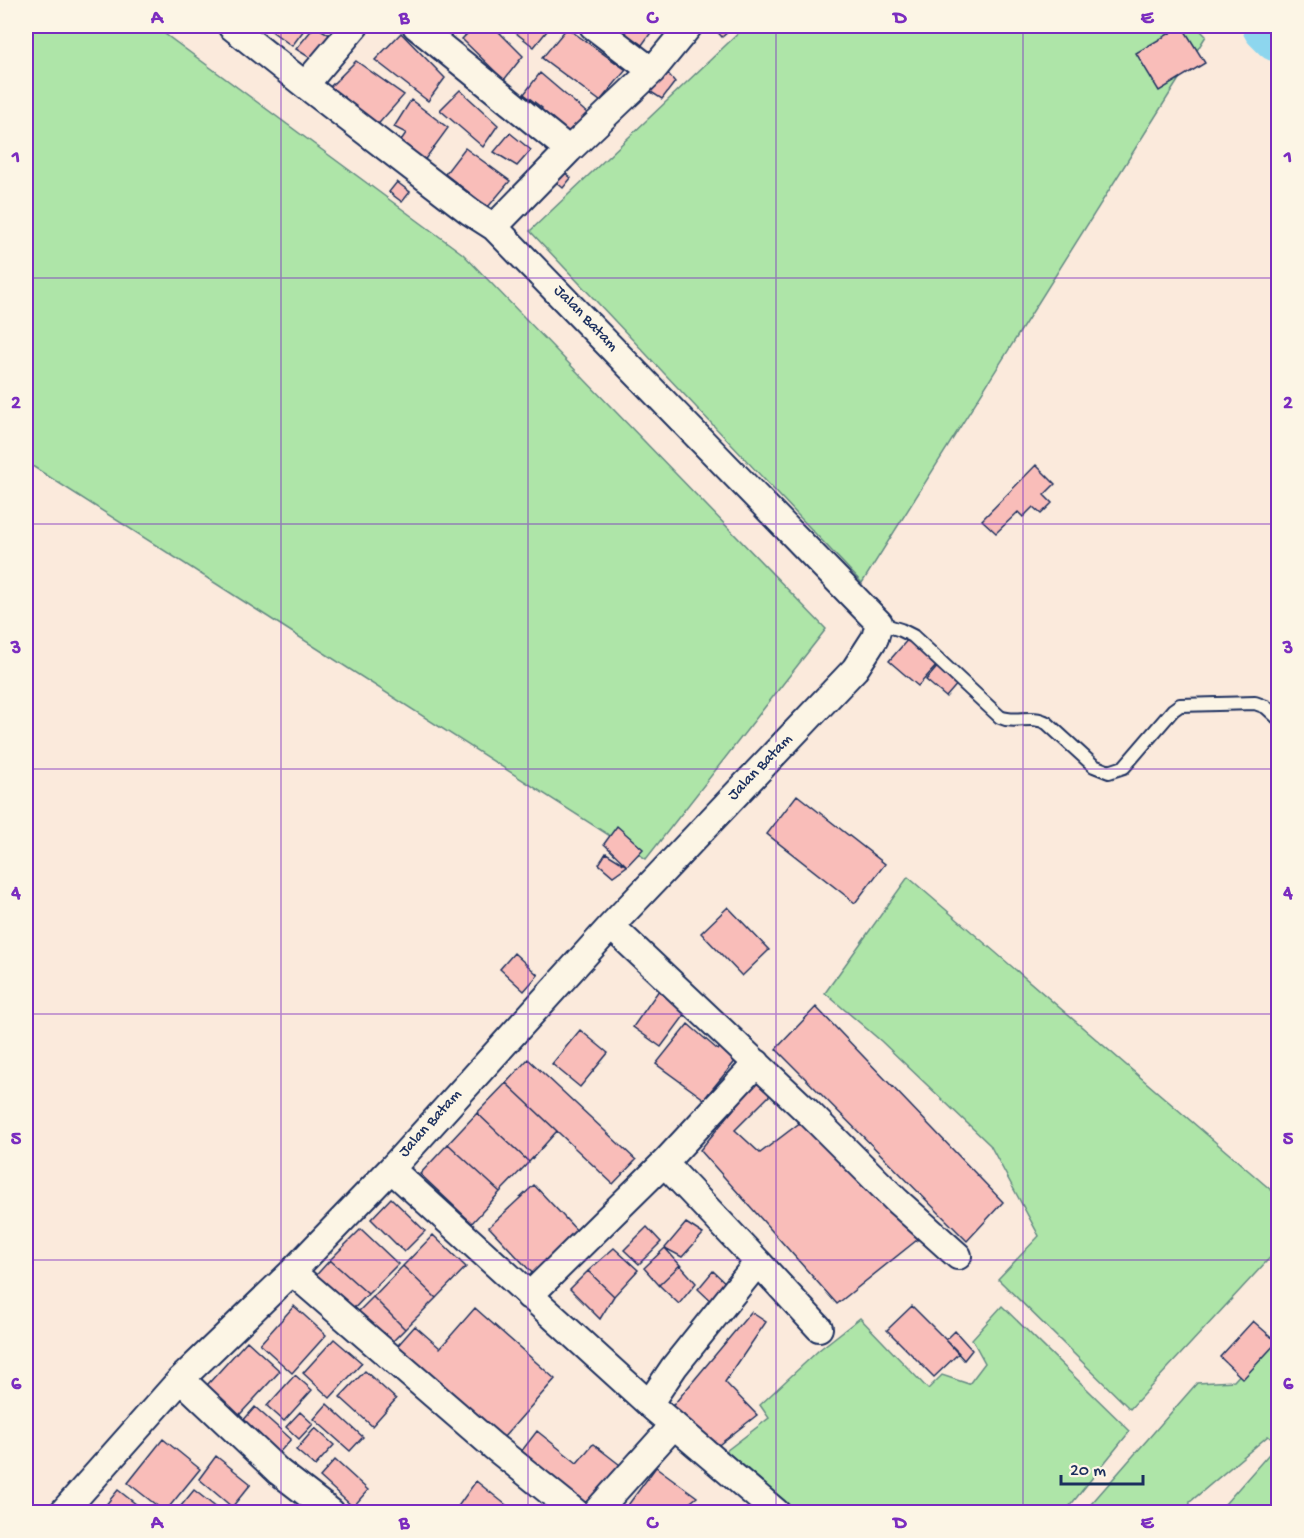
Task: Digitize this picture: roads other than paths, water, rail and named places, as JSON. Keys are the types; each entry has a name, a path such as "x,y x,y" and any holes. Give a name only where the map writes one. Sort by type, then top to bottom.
{"street":[{"name":"Jalan Batam","path":"63,1512 181,1379 292,1272 391,1169 611,926 855,669 875,638 879,623 494,227 469,211 231,26"},
{"path":"305,85 355,26"},
{"path":"416,26 569,150"},
{"path":"593,26 652,71"},
{"path":"494,227 569,150 652,71 689,26"},
{"path":"611,926 757,1063 897,1201 958,1256"},
{"path":"529,1296 664,1163 757,1063"},
{"path":"664,1163 819,1328"},
{"path":"391,1169 649,1404 776,1512"},
{"path":"649,1404 674,1367 758,1262"},
{"path":"292,1272 493,1446 575,1512"},
{"path":"181,1379 279,1472 331,1512"},
{"path":"596,1512 674,1425"}],"lane":[{"path":"879,623 913,636 1000,717 1008,720 1041,719 1094,766 1109,772 1124,767 1173,710 1180,705 1256,703 1271,710 1278,718"}],"waterway":[{"path":"1267,26 1278,37"}]}
